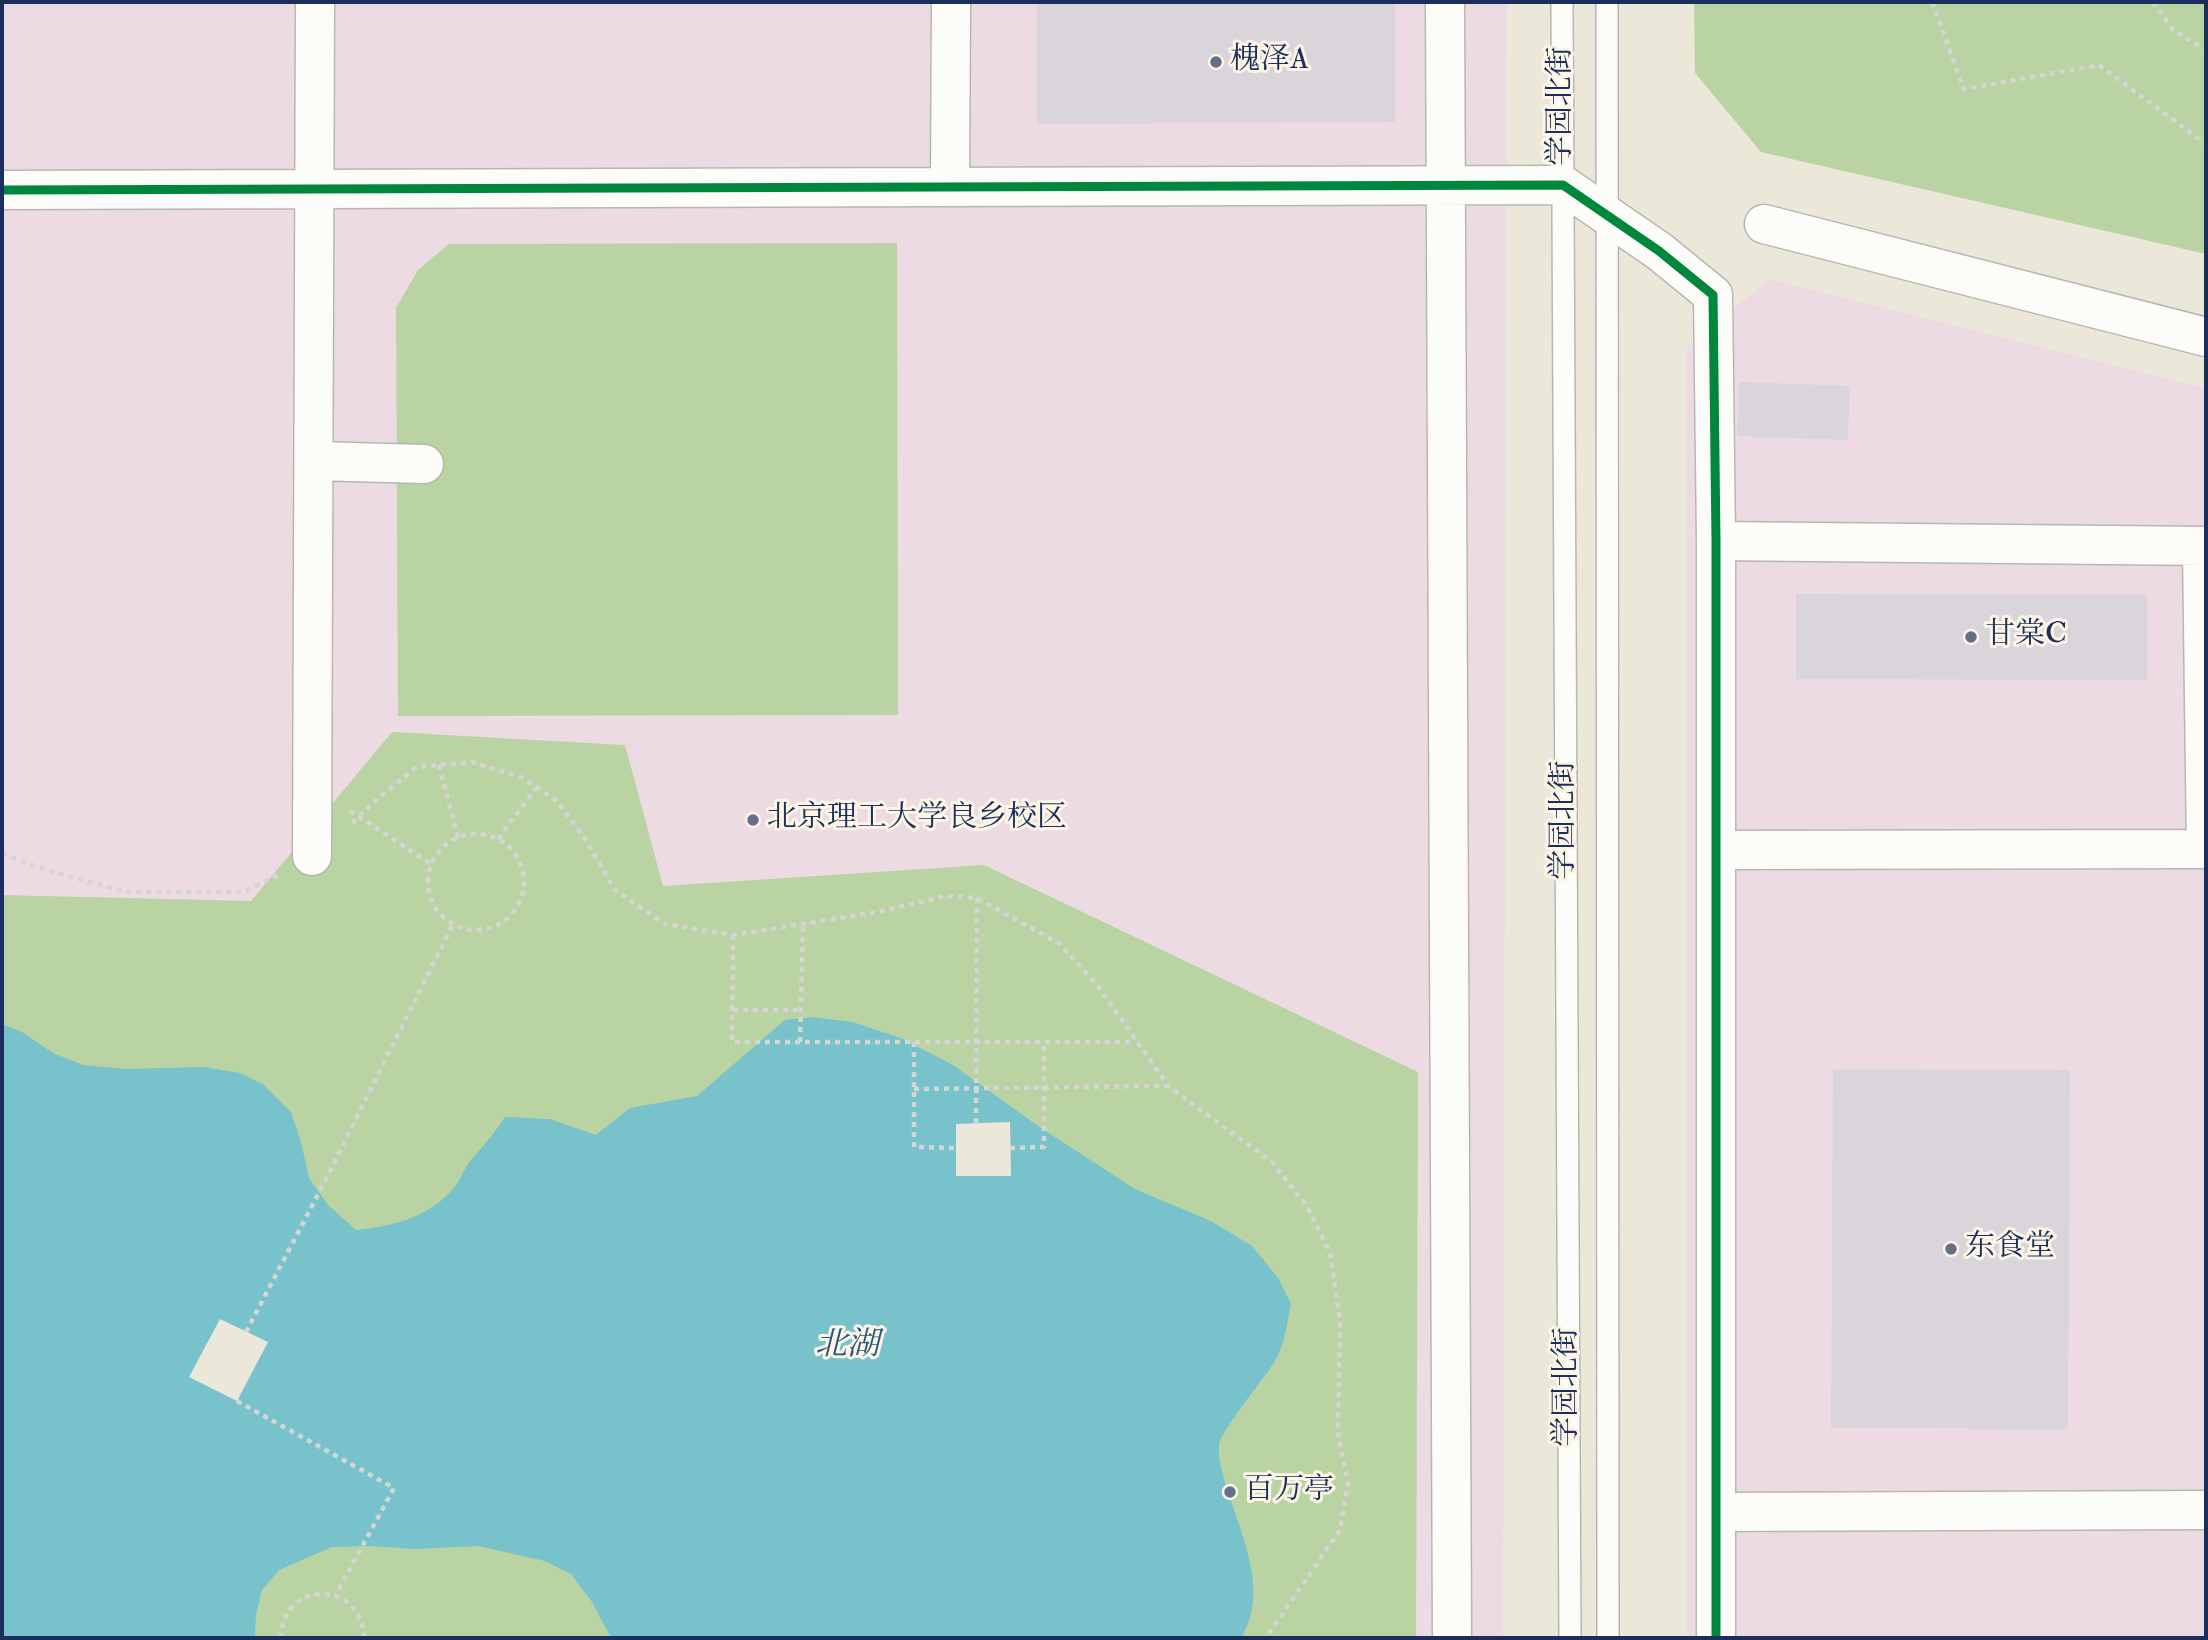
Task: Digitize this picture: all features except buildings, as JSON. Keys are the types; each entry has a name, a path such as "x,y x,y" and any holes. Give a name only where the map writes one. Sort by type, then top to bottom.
{"street":[{"path":"312,856 315,2"},
{"path":"950,186 951,2"},
{"path":"1445,2 1452,1638"},
{"path":"2,190 1563,184 1659,251 1713,295 1716,541 1716,1638"},
{"path":"1764,224 2206,337"},
{"path":"315,461 424,464"},
{"path":"1716,541 2204,546 2206,849 1716,850"},
{"path":"1716,1512 2206,1510"}],"lane":[{"name":"学园北街","path":"1562,2 1570,1638"},
{"name":"学园北街","path":"1607,2 1608,1638"}],"path":[{"path":"1932,2 1964,89 2099,65 2206,144"},
{"path":"2153,2 2174,30 2206,50"},
{"path":"2,854 46,870 127,892 244,892 312,856 334,841 382,795 417,767 472,762 523,778 557,801 583,836 615,890 665,924 733,935 878,912 945,896 977,898 1060,944 1098,986 1168,1086 1272,1162 1307,1206 1331,1253 1340,1321 1338,1433 1348,1483 1340,1530 1266,1638"},
{"path":"439,765 458,838"},
{"path":"313,786 431,864"},
{"path":"498,839 537,787"},
{"path":"483,834 498,839 511,849 520,862 525,877 524,893 518,908 507,920 494,928 478,931 462,929 436,910 429,895 427,880 431,864 439,851 458,838 483,834"},
{"path":"976,1123 977,898"},
{"path":"246,1332 324,1183 453,924"},
{"path":"800,1042 803,924"},
{"path":"733,935 732,1042 1135,1042"},
{"path":"733,1010 801,1010"},
{"path":"914,1042 914,1147 956,1148"},
{"path":"1010,1148 1044,1147 1044,1042"},
{"path":"914,1089 1168,1086"},
{"path":"237,1401 394,1489 335,1595"},
{"path":"281,1638 281,1628 286,1615 295,1604 307,1597 321,1594 335,1595 347,1601 363,1623 365,1638"}],"shaded area":[{"name":"北京理工大学良乡校区","path":"2,2 1507,2 1503,1638 2,1638"},
{"path":"1769,279 2206,388 2206,1638 1687,1638 1687,347"}],"green space":[{"path":"1694,2 2206,2 2206,254 1761,152 1695,73"},
{"path":"897,243 898,715 398,716 396,308 418,270 449,244"},
{"path":"392,732 625,745 663,886 984,865 1418,1072 1416,1638 2,1638 2,895 251,901"}],"water":[{"name":"北湖","path":"812,1017 853,1022 903,1039 953,1065 1038,1126 1135,1189 1211,1221 1252,1246 1279,1279 1291,1304 1281,1347 1275,1361 1227,1429 1219,1446 1222,1473 1245,1544 1253,1583 1253,1602 1241,1638 611,1638 592,1602 571,1574 545,1561 478,1546 415,1549 371,1546 332,1547 279,1570 262,1590 256,1615 255,1638 2,1638 2,1024 22,1032 53,1053 83,1065 125,1069 204,1067 240,1073 264,1085 291,1112 309,1178 328,1205 356,1230 396,1223 433,1207 454,1188 469,1163 505,1117 550,1119 596,1135 630,1108 697,1096 785,1020"}],"pier":[{"path":"1010,1122 1011,1176 956,1176 956,1124"},
{"path":"220,1319 268,1342 237,1401 189,1377"}],"cycle path":[{"path":"2,190 1563,185 1659,251 1713,295 1716,541 1716,1638"}],"place":[{"name":"槐泽A","path":"1216,62"},
{"name":"甘棠C","path":"1971,637"},
{"name":"北京理工大学良乡校区","path":"753,820"},
{"name":"东食堂","path":"1951,1249"},
{"name":"百万亭","path":"1230,1492"}]}
